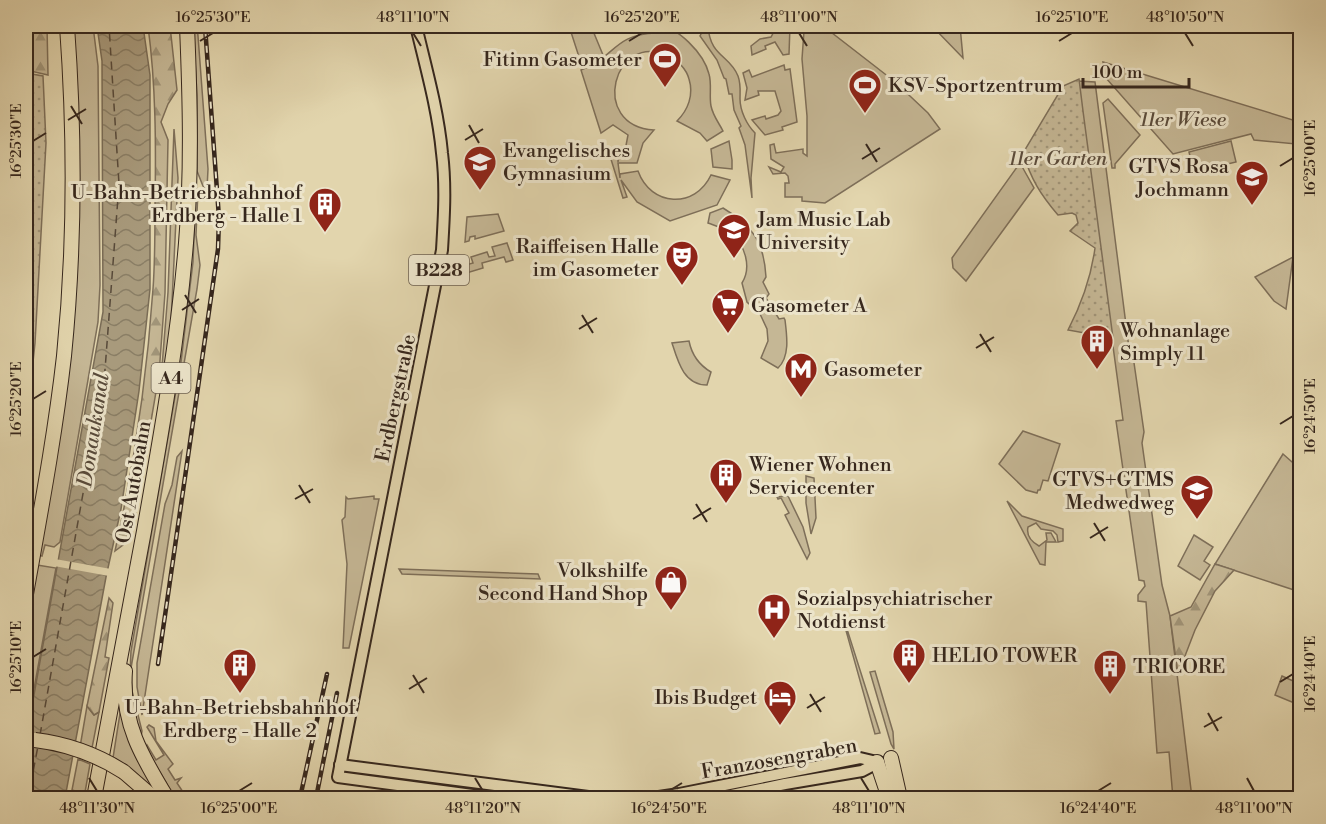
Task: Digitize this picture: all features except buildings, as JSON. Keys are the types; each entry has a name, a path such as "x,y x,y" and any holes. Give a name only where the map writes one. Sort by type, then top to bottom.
{"highway":[{"path":"26,594 56,419 68,310 74,185 73,103 68,26"},
{"name":"Ost Autobahn","path":"94,798 165,417 181,303 187,241 189,172 190,100 187,26"},
{"path":"101,798 126,632"},
{"path":"126,632 129,638 124,690 128,718 139,751 167,798"},
{"path":"29,741 76,748 100,758 124,772 154,798"},
{"path":"891,758 900,798"},
{"path":"877,762 889,798"}],"main road":[{"name":"Erdbergstraße","path":"416,26 436,114 442,153 445,213 442,250 338,777 495,798"},
{"name":"Franzosengraben","path":"616,798 677,796 860,758 877,762"},
{"name":"Franzosengraben","path":"717,798 862,771 877,762 891,758"},
{"path":"340,765 596,798"}],"green space":[{"path":"26,26 47,26 48,75 26,70"},
{"path":"73,26 93,26 98,66 100,285 98,322 60,542 54,547 45,545 42,556 38,555 79,204 77,81"},
{"path":"148,26 170,26 177,90 161,122 168,140 165,293 159,374 135,516 123,545 115,551 139,421 154,279 155,116"},
{"path":"193,26 197,26 198,36 208,169 207,189 203,186 197,171 197,95"},
{"path":"569,26 591,26 603,55 585,67 583,62 581,63"},
{"path":"657,26 673,30 681,35 702,58 710,78 712,110 723,131 707,141 700,133 677,121 687,107 691,91 684,68 668,56 649,52 634,56 622,67 616,82 615,98 621,113 633,125 654,130 643,143 637,163 618,163 620,178 620,174 638,171 644,183 653,192 673,199 695,194 711,175 730,180 717,205 670,221 637,202 621,180 627,197 623,198 610,156 618,158 618,162 619,156 624,156 628,135 613,125 601,133 581,70 601,60 622,42 642,34 656,33"},
{"path":"691,26 708,26 712,44 738,76 741,108 755,133 751,178 752,198 745,145 739,128 741,126 734,110 732,94 729,94 726,79 717,60 700,36 701,34"},
{"path":"777,26 790,26 789,54 783,55 775,42 752,55 751,46 760,39 771,37"},
{"name":"KSV-Sportzentrum","path":"797,26 823,26 894,81 928,113 940,129 825,203 802,201 802,197 785,197 785,183 789,183 788,176 785,173 773,174 769,167 781,172 784,167 771,159 770,145 774,144 776,153 803,149 803,153 807,156 807,116 802,59 804,31"},
{"path":"932,26 960,26 963,58"},
{"name":"11er Wiese","path":"1103,62 1293,120 1296,144 1254,140 1251,134 1173,154 1105,77"},
{"path":"784,65 785,70 790,69 797,122 782,127 783,130 765,135 752,120 778,115 781,111 775,91 758,91 759,95 745,100 747,88 743,73 749,70 752,77"},
{"path":"26,73 43,76 46,143 35,343 26,428"},
{"name":"11er Garten","path":"1079,79 1113,338 1068,330 1085,290 1095,248 1070,231 1078,223 1076,215 1072,213 1058,215 1046,200 1029,171 1023,153 1063,86"},
{"path":"1077,81 1095,82 1130,356 1133,356 1144,432 1142,443 1162,585 1170,616 1192,798 1173,798 1169,752 1157,753 1146,602 1138,601 1138,595 1145,586 1144,581 1139,580 1116,421 1123,420"},
{"path":"1108,99 1140,135 1115,164 1115,168 1112,168 1103,103"},
{"path":"174,129 178,178 169,364 162,408 161,379 168,292"},
{"path":"729,141 732,169 713,167 711,149"},
{"path":"1231,141 1236,162 1194,172 1189,152"},
{"path":"1020,163 1034,188 966,281 953,268 952,258"},
{"path":"196,187 198,191 196,235 200,265 197,289 131,668 132,691 142,731 141,737 132,695 130,673 131,651 181,362 193,262"},
{"path":"723,208 742,221 749,229 755,236 763,254 766,277 763,282 769,294 766,298 779,319 784,318 785,320 786,352 778,368 761,358 768,341 767,329 760,314 747,302 742,283 745,277 746,256 731,233 708,223 710,213"},
{"path":"498,214 504,231 475,239 475,236 470,237 469,241 465,242 467,217"},
{"path":"507,243 513,260 506,262 504,257 482,263 483,268 460,275 462,266 473,263 471,257 487,252 489,257 495,256 492,247"},
{"path":"1293,257 1286,309 1274,301 1255,277"},
{"path":"689,341 697,360 711,372 707,385 699,384 687,377 680,365 672,343"},
{"path":"1023,431 1060,444 1048,481 1043,480 1037,493 1026,490 999,464"},
{"path":"182,451 142,715 137,687 137,663 165,504 172,485 177,457"},
{"path":"1283,454 1300,469 1300,592 1215,564"},
{"path":"806,476 814,478 816,518 811,534 806,503"},
{"path":"374,496 374,499 379,499 349,648 343,648 347,564 342,520 345,517 346,497 348,499"},
{"path":"788,496 803,527 810,553 807,559 785,515 789,513 781,498 777,497"},
{"path":"1007,501 1022,516 1063,529 1063,541 1058,542 1057,535 1053,531 1041,529 1036,523 1028,527 1030,538 1039,546 1047,540 1046,533 1051,533 1056,542 1046,542 1045,565 1040,564"},
{"path":"1194,535 1213,547 1204,561 1210,565 1200,580 1178,566"},
{"path":"1215,564 1234,570 1215,591 1195,630 1178,674 1170,616 1191,607"},
{"path":"37,565 56,568 26,733 26,642"},
{"path":"399,569 538,574 540,579 402,574"},
{"path":"109,598 113,603 105,657 109,658 99,712 94,715 87,706"},
{"path":"846,626 880,733 875,734"},
{"path":"875,671 893,732 894,749 870,672"},
{"path":"1282,676 1300,684 1299,705 1275,695"},
{"path":"87,706 94,715 99,712 92,748 80,747"},
{"path":"121,707 160,794 113,758"},
{"path":"149,725 154,728 156,741 173,764 168,769 175,780 181,778 177,783 187,798 175,798 146,748 147,745 156,760 164,755 147,727"},
{"path":"78,759 90,764 84,798 75,798 79,792 72,790"}],"water":[{"name":"Donaukanal","path":"97,26 143,26 150,75 150,289 139,391 121,509 65,798 26,798 26,739 103,312 102,61"}],"pier":[{"path":"55,559 111,569 109,576 54,566"}],"ferry route":[{"path":"40,735 105,370 119,184 109,26"},
{"path":"28,798 38,746"}],"railway":[{"path":"158,664 218,249 219,218 205,26"},
{"path":"300,798 327,674"},
{"path":"316,798 337,693"}],"place":[{"name":"Fitinn Gasometer","path":"665,88"},
{"name":"KSV-Sportzentrum","path":"865,114"},
{"name":"Evangelisches Gymnasium","path":"480,191"},
{"name":"GTVS Rosa Jochmann","path":"1252,206"},
{"name":"U-Bahn-Betriebsbahnhof Erdberg - Halle 1","path":"325,233"},
{"name":"Jam Music Lab University","path":"734,259"},
{"name":"Raiffeisen Halle im Gasometer","path":"682,286"},
{"name":"Gasometer A","path":"728,334"},
{"name":"Wohnanlage Simply 11","path":"1097,370"},
{"name":"Gasometer","path":"801,398"},
{"name":"Wiener Wohnen Servicecenter","path":"726,504"},
{"name":"GTVS+GTMS Medwedweg","path":"1197,520"},
{"name":"Volkshilfe Second Hand Shop","path":"671,611"},
{"name":"Sozialpsychiatrischer Notdienst","path":"774,639"},
{"name":"HELIO TOWER","path":"909,684"},
{"name":"U-Bahn-Betriebsbahnhof Erdberg - Halle 2","path":"240,694"},
{"name":"TRICORE","path":"1110,695"},
{"name":"Ibis Budget","path":"780,726"}]}
